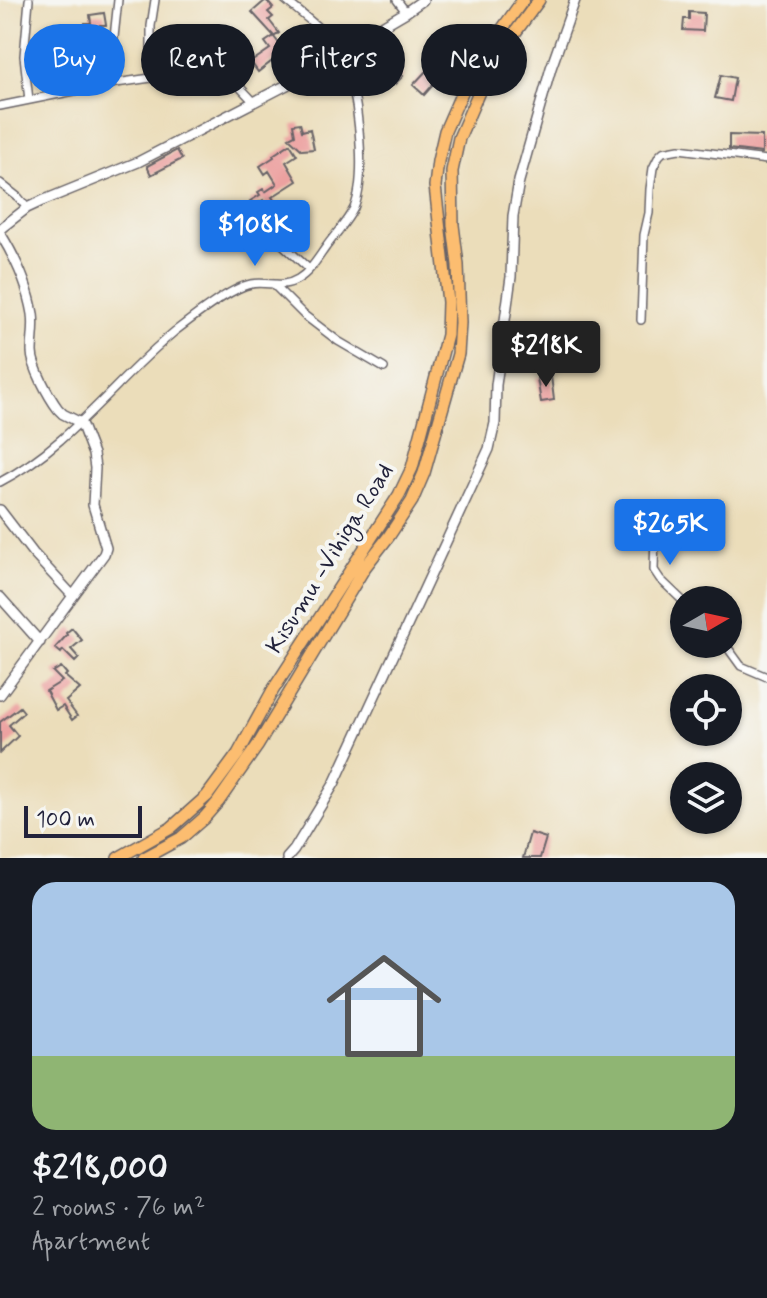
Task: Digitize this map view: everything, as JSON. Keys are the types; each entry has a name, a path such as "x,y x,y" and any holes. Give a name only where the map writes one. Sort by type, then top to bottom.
{"highway":[{"name":"Kisumu -Vihiga Road","path":"118,858 171,828 207,796 238,754 273,690 399,495 412,468 447,335 448,302 435,186 445,131 470,74 523,0"},
{"name":"Kisumu -Vihiga Road","path":"144,858 181,838 218,802 258,745 365,567 412,501 424,473 458,354 460,314 452,171 459,138 487,76 539,0"}],"street":[{"path":"29,0 24,56 29,100"},
{"path":"115,24 118,0"},
{"path":"151,24 155,0"},
{"path":"285,0 313,24"},
{"path":"397,0 406,12"},
{"path":"386,24 423,0"},
{"path":"287,858 334,784 489,449 495,423 496,385 511,277 513,216 519,181 551,68 575,0"},
{"path":"0,695 106,548 93,505 93,454 81,423 58,409 35,367 32,347 34,323 28,292 0,231 27,208 138,162 271,93"},
{"path":"0,106 49,96"},
{"path":"248,96 254,102"},
{"path":"0,482 38,458 81,423 139,363 206,309 246,285 282,285 298,280 309,269 347,219 358,196 361,160 353,96"},
{"path":"641,320 644,235 653,168 659,156 663,152 679,149 767,160"},
{"path":"0,183 27,208"},
{"path":"253,217 309,269"},
{"path":"274,285 304,315 338,341 384,368"},
{"path":"0,510 33,553 73,596"},
{"path":"655,534 654,570 670,589"},
{"path":"0,597 40,642"},
{"path":"735,658 741,666 767,677"}],"building":[{"path":"266,0 273,8 268,12 273,17 269,20 272,24 271,33 252,12"},
{"path":"689,12 704,13 703,31 683,30 684,19 689,19"},
{"path":"104,13 106,24 85,24 91,23 90,15"},
{"path":"271,38 271,62 258,72 255,59 270,49 265,42"},
{"path":"721,75 735,78 731,101 715,98"},
{"path":"421,76 421,92 413,85"},
{"path":"300,123 302,131 310,129 314,149 302,150 289,138 295,135 293,124"},
{"path":"729,135 762,136 762,153 729,149"},
{"path":"290,144 297,155 286,162 297,181 272,197 276,203 268,208 263,200 253,206 250,201 260,195 258,192 263,189 265,192 277,184 269,171 265,174 260,166"},
{"path":"177,150 182,159 151,175 147,166"},
{"path":"551,376 554,400 541,402 537,378"},
{"path":"72,628 82,640 71,649 79,658 75,662 63,650 61,653 55,648"},
{"path":"61,667 67,674 65,676 80,689 66,701 77,716 72,720 63,706 56,710 46,691 62,681 53,672"},
{"path":"20,707 24,712 9,725 18,736 0,753 0,722"},
{"path":"530,833 546,838 540,858 523,858"}]}
